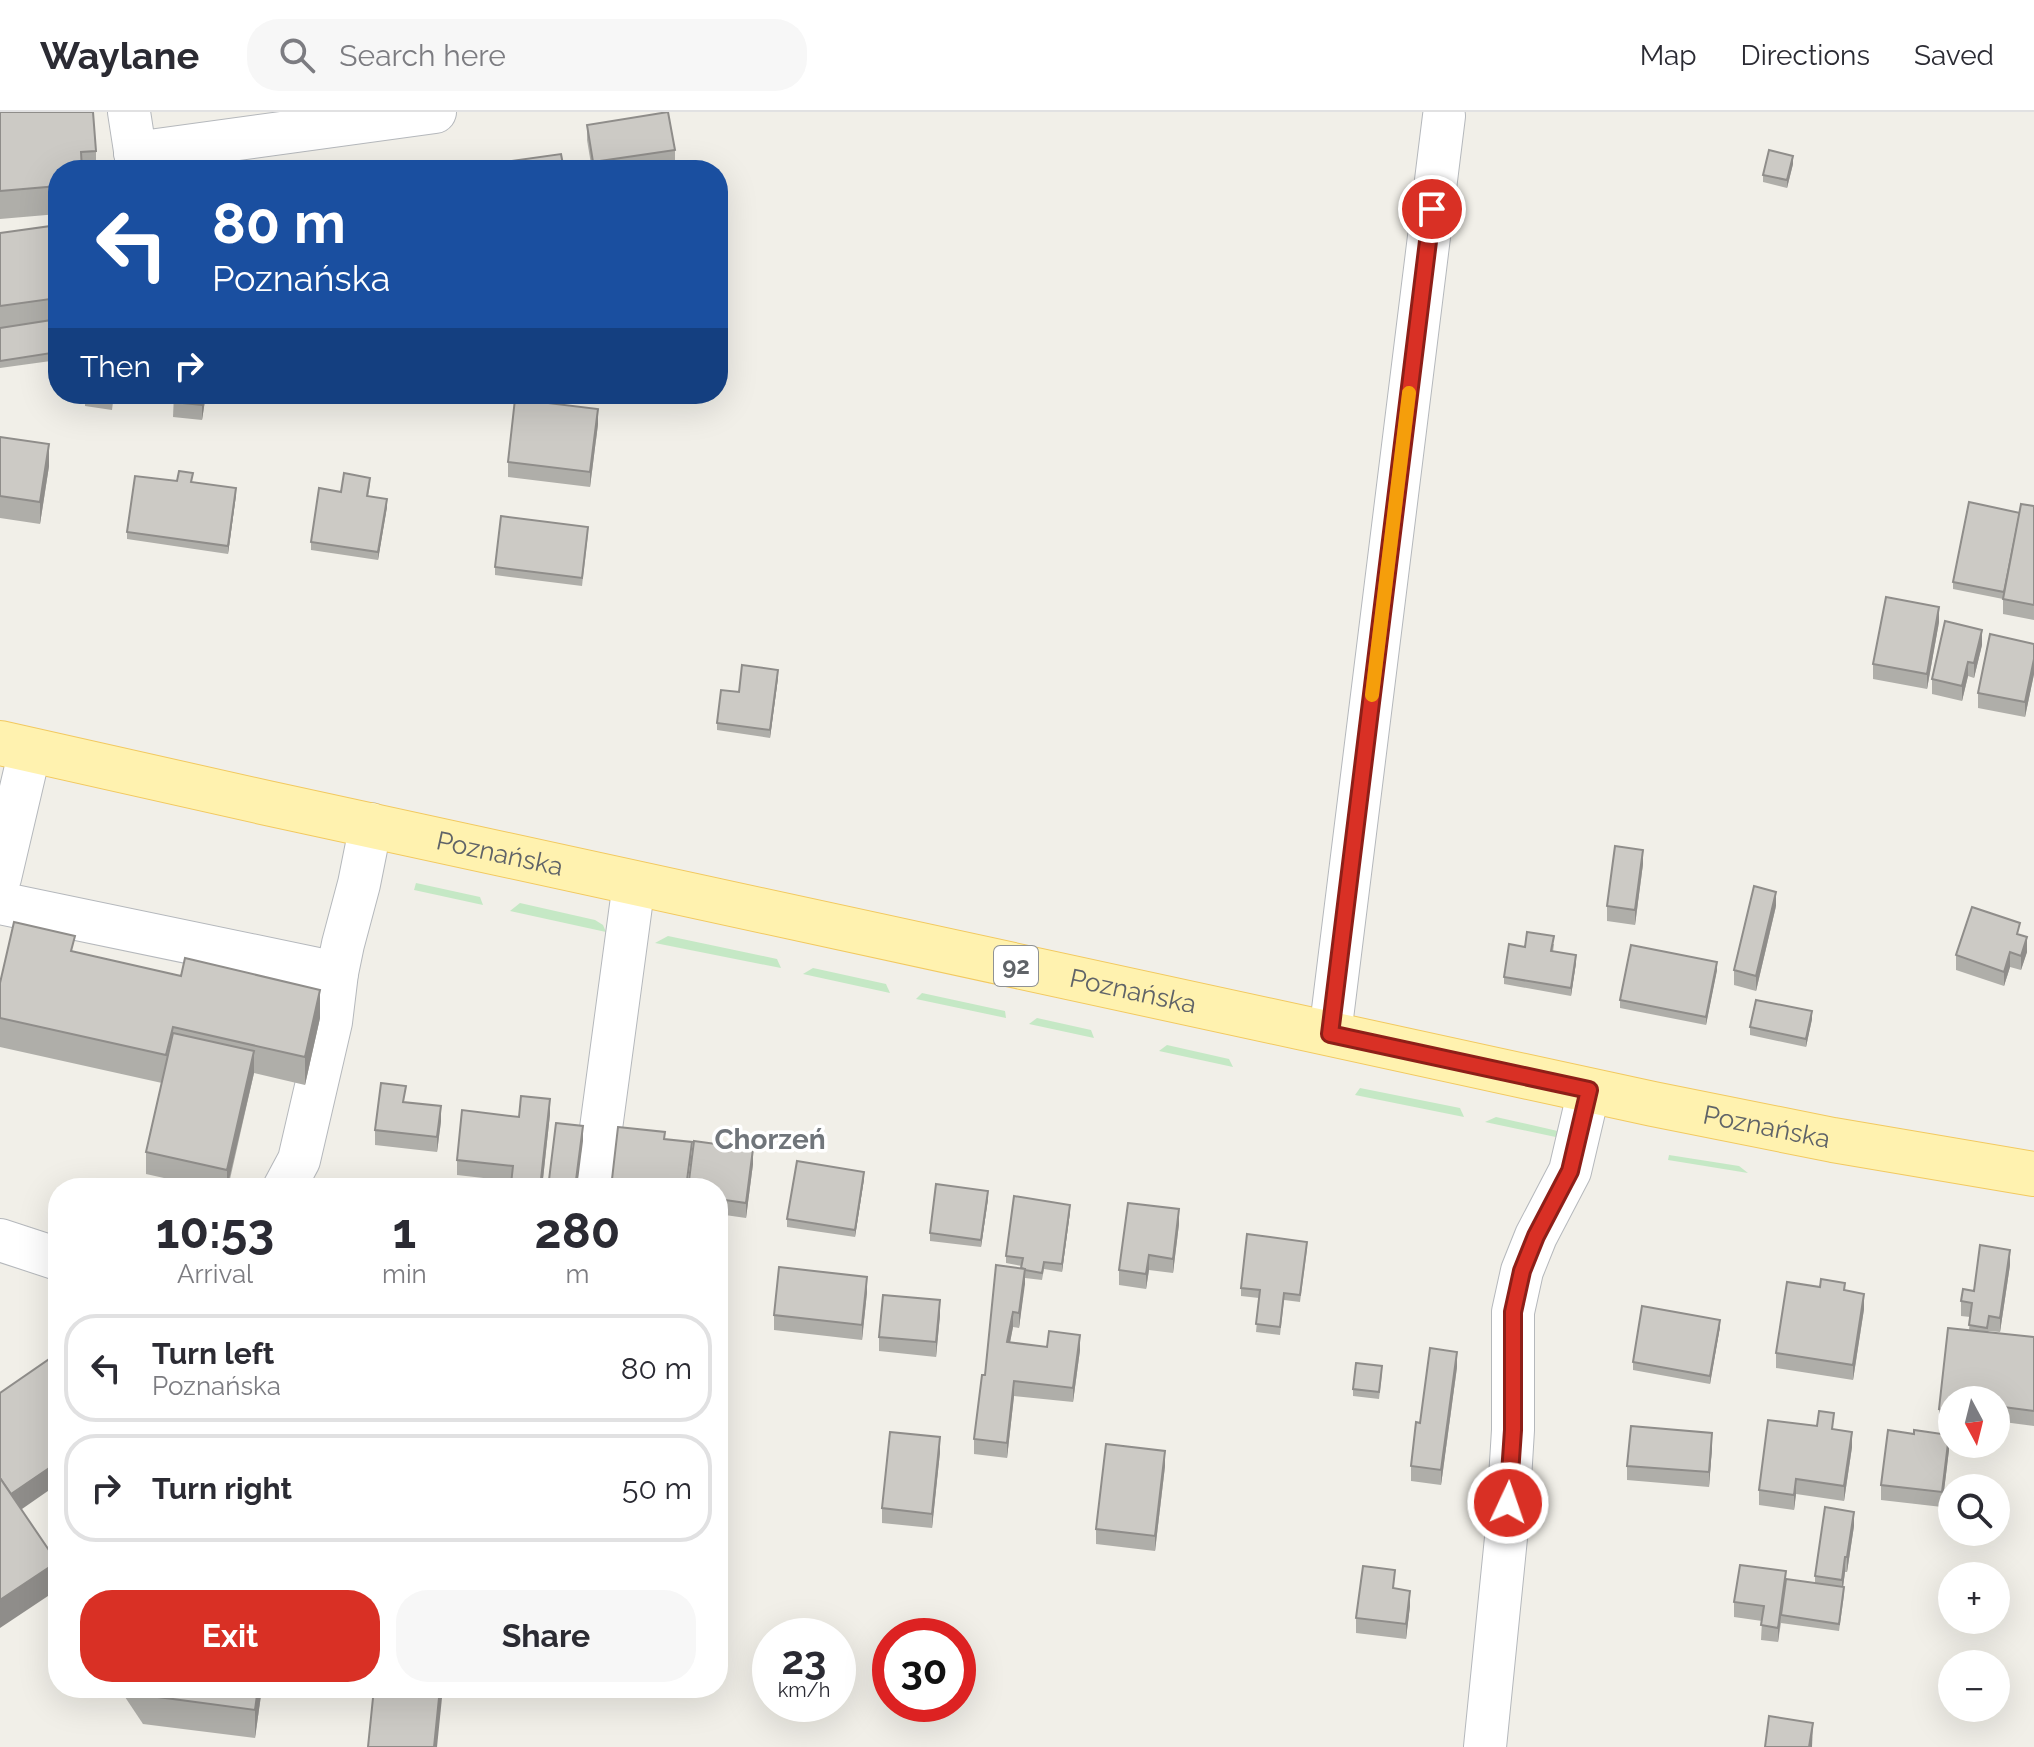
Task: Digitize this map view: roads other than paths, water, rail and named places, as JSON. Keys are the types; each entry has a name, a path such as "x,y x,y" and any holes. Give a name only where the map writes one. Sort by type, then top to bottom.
{"main road":[{"name":"Poznańska","path":"15,747 1589,1090 1833,1140 2034,1174"}],"street":[{"path":"129,112 137,160"},
{"path":"149,160 435,112"},
{"path":"1330,1034 1444,116"},
{"path":"0,878 15,747"},
{"path":"289,1178 299,1160 331,1022 337,973 371,824"},
{"path":"594,1178 634,883"},
{"path":"0,903 337,973"},
{"path":"1485,1747 1508,1514 1513,1430 1513,1312 1522,1271 1536,1236 1570,1171 1589,1090"},
{"path":"0,1240 48,1256"}],"district":[{"name":"Chorzeń","path":"770,1139"}]}
